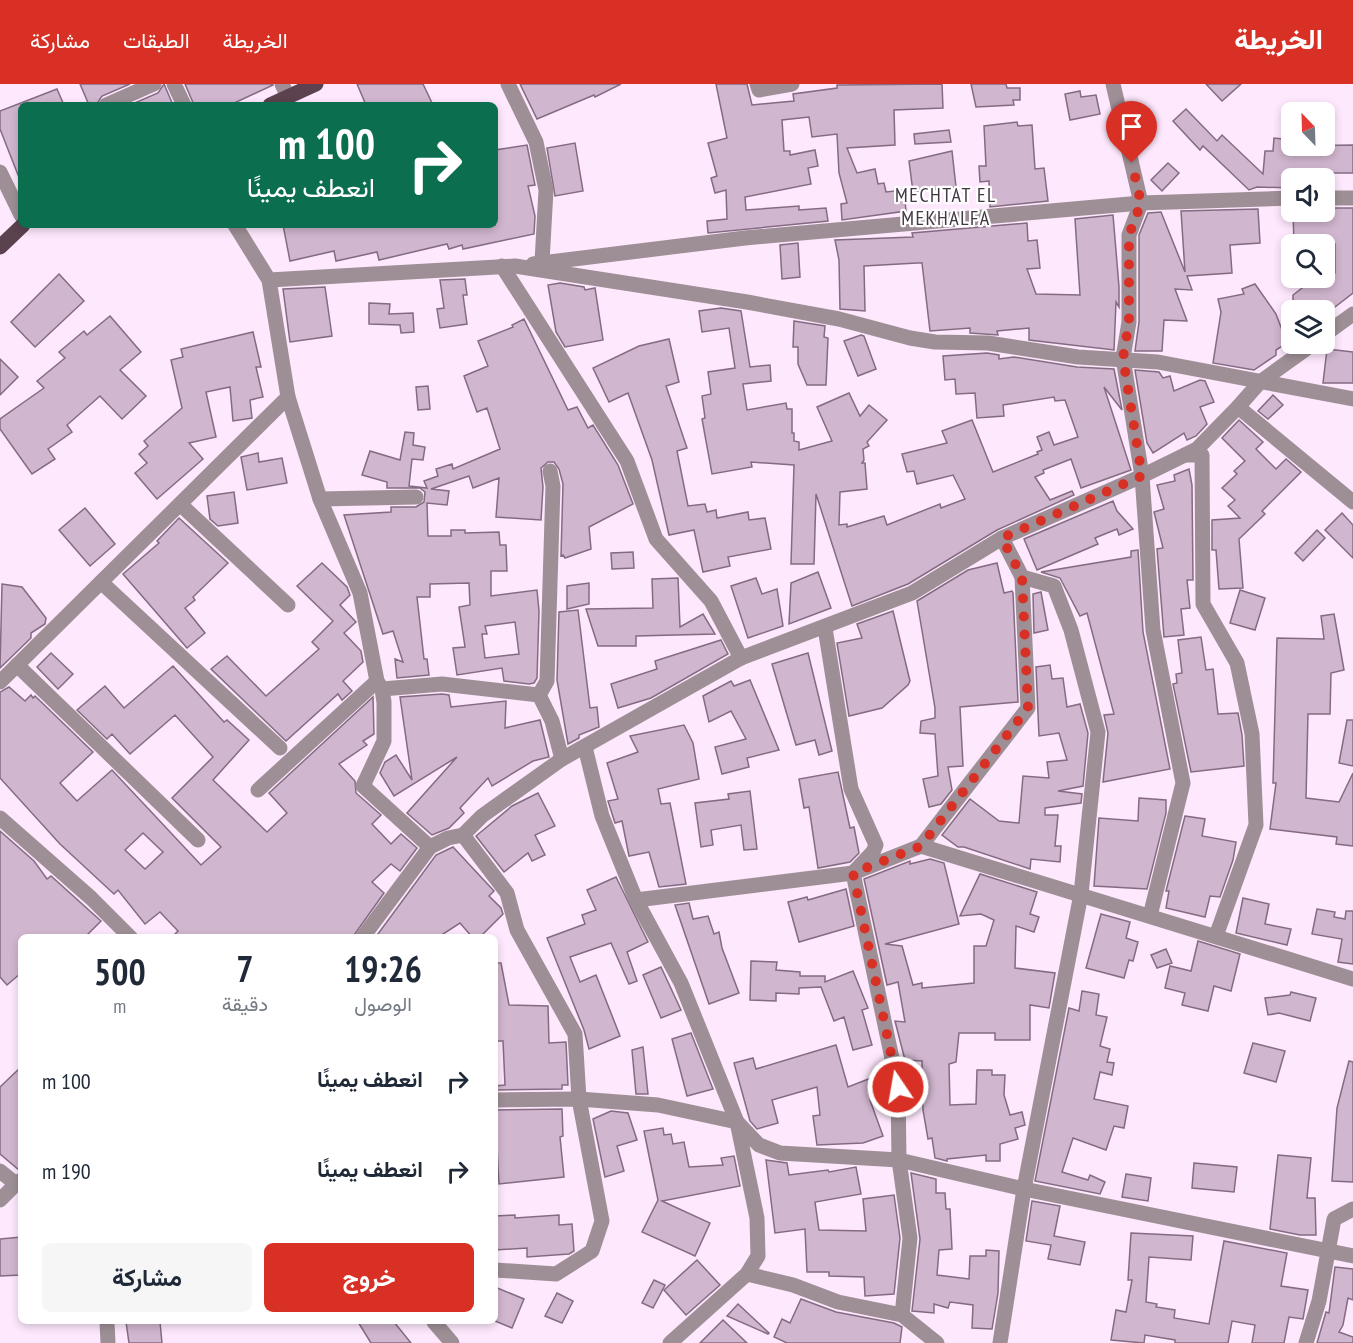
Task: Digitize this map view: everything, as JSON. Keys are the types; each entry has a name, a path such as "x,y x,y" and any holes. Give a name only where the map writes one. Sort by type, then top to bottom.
{"main road":[{"path":"273,102 285,90 316,84"},
{"path":"0,247 20,228"}],"street":[{"path":"113,102 154,84"},
{"path":"174,84 183,102"},
{"path":"508,84 536,142 546,190 542,262"},
{"path":"757,84 759,90 792,84"},
{"path":"1113,84 1141,203 1129,235 1129,322 1123,358 1142,476 1153,630 1183,783 1150,916"},
{"path":"0,172 18,209"},
{"path":"269,280 509,266 745,238 1141,203 1281,198"},
{"path":"1335,198 1353,198"},
{"path":"237,228 269,280 288,397 320,499 360,593 380,685 384,741 363,786 430,847"},
{"path":"509,266 747,302 935,342 988,343 1078,357 1123,358 1158,362 1353,399"},
{"path":"509,266 627,461 656,539 711,601 741,658"},
{"path":"1335,327 1353,314"},
{"path":"365,934 430,847 448,838 463,835 482,816 562,759 741,658 825,628 912,593 1002,538 1197,449 1260,382 1299,354"},
{"path":"0,682 288,397"},
{"path":"1238,407 1353,502"},
{"path":"1182,456 1202,455 1203,604 1237,663 1252,734 1256,825 1216,936"},
{"path":"539,695 547,681 553,486 550,471"},
{"path":"320,499 416,497"},
{"path":"180,504 288,604"},
{"path":"636,900 853,873 921,846 1028,708 1022,577 1002,538"},
{"path":"1000,1343 1024,1189 1081,894 1098,732 1071,630 1054,586 1022,577"},
{"path":"101,582 280,748"},
{"path":"825,628 851,789 876,845 873,852 853,873"},
{"path":"17,665 198,840"},
{"path":"258,790 380,685 442,684 539,695"},
{"path":"539,695 552,721 562,759"},
{"path":"585,747 602,816 636,900 681,983 737,1122 757,1218 758,1256 747,1274 670,1343"},
{"path":"0,818 91,898 127,934"},
{"path":"463,835 507,893 517,930 575,1034 579,1099 602,1221 592,1251 556,1274 498,1270"},
{"path":"921,846 1353,979"},
{"path":"853,873 898,1087 899,1160 910,1238 903,1315"},
{"path":"498,1100 579,1099 658,1105 737,1122 759,1145 780,1153 899,1160 1024,1189 1353,1256"},
{"path":"0,1171 18,1181"},
{"path":"0,1200 18,1183"},
{"path":"1306,1343 1319,1301 1334,1219 1353,1209"},
{"path":"747,1274 793,1285 838,1302 903,1315 937,1343"},
{"path":"107,1324 108,1343"},
{"path":"436,1324 453,1343"}],"building":[{"path":"80,84 130,84 102,96 98,102 88,102"},
{"path":"164,84 172,102 137,102 158,93"},
{"path":"185,84 273,85 236,102 193,102"},
{"path":"357,84 423,84 432,102 365,102"},
{"path":"520,84 621,84 595,97 594,95 537,119"},
{"path":"716,84 747,84 752,105 794,101 793,94 837,88 837,85 942,84 943,108 894,110 895,145 847,148 857,173 875,169 878,184 884,183 886,192 904,190 906,211 842,220 841,204 847,203 839,173 837,134 812,137 809,117 782,120 784,151 790,151 790,155 815,150 818,166 808,168 811,184 745,197 746,210 799,206 799,210 826,208 828,221 708,233 707,221 727,219 726,190 715,193 711,178 717,176 708,143 727,138"},
{"path":"971,84 1006,84 1007,88 1020,88 1020,100 1013,100 1014,105 976,107"},
{"path":"1206,84 1241,84 1222,101"},
{"path":"57,89 63,102 23,102"},
{"path":"1080,91 1081,97 1096,95 1100,114 1070,120 1065,94"},
{"path":"18,104 18,175 0,129 0,111"},
{"path":"1186,109 1217,141 1222,135 1263,174 1265,151 1273,151 1274,138 1281,139 1281,156 1335,156 1335,145 1353,145 1353,173 1335,173 1335,168 1281,168 1281,188 1257,187 1249,190 1203,146 1200,150 1173,121"},
{"path":"1017,122 1018,126 1032,125 1035,169 1044,168 1048,201 990,207 989,181 980,182 979,166 986,166 984,126"},
{"path":"949,130 951,142 915,144 914,134"},
{"path":"575,143 583,191 555,196 547,148"},
{"path":"527,145 535,185 528,186 535,216 534,234 463,249 462,245 449,249 447,244 379,260 377,252 336,261 334,251 290,261 284,228 498,228 498,150"},
{"path":"952,151 956,187 913,192 909,161"},
{"path":"1168,163 1179,173 1162,191 1151,180"},
{"path":"1335,208 1353,208 1353,293 1335,307 1335,300 1293,300 1293,295 1302,288 1335,288 1335,234 1294,234 1293,222 1335,222"},
{"path":"1258,209 1260,243 1230,245 1232,273 1187,276 1192,290 1175,289 1187,321 1164,320 1162,351 1135,351 1139,322 1139,235 1148,213 1161,212 1185,272 1181,211"},
{"path":"1113,215 1119,287 1119,307 1116,302 1114,350 1029,340 1029,328 997,331 998,335 970,333 970,328 930,331 922,263 864,266 865,311 840,309 839,260 835,240 913,237 912,233 1027,223 1028,241 1037,240 1040,268 1027,269 1036,294 1080,295 1075,219"},
{"path":"798,243 800,277 782,279 780,245"},
{"path":"59,274 84,301 35,347 11,322"},
{"path":"465,279 467,295 463,295 467,324 440,328 437,309 444,308 440,280"},
{"path":"560,283 584,287 585,290 595,288 603,340 565,347 556,332 548,285"},
{"path":"1255,284 1276,314 1281,327 1281,347 1276,350 1276,355 1254,370 1213,363 1221,312 1218,299 1244,294 1242,289"},
{"path":"325,287 332,336 290,342 283,289"},
{"path":"369,303 390,304 389,314 413,313 414,332 401,333 400,325 369,324"},
{"path":"721,308 741,311 750,367 770,365 771,381 743,384 747,410 786,403 787,409 792,409 792,433 794,433 794,441 799,442 799,450 832,441 817,407 849,393 860,416 869,405 887,420 867,442 869,446 863,449 862,463 865,463 867,489 840,492 839,525 847,524 847,527 884,516 887,525 940,504 941,508 965,499 953,475 917,484 914,471 907,472 902,454 947,443 942,431 972,420 993,472 1038,454 1037,452 1042,450 1037,437 1049,432 1054,445 1078,437 1065,400 1055,401 1054,397 1003,405 1004,416 977,418 975,393 956,394 955,379 945,380 943,356 987,353 999,355 999,359 1014,357 1077,367 1114,369 1122,410 1104,387 1131,470 1081,488 1071,459 1043,470 1044,473 1035,477 1050,500 1072,491 1074,495 997,530 908,584 852,606 816,494 814,564 791,564 794,465 751,462 752,467 712,474 702,419 705,418 702,396 711,394 708,372 735,368 729,328 702,332 699,311"},
{"path":"110,316 141,352 120,370 146,396 122,419 100,396 67,425 72,432 48,449 55,459 32,474 0,429 0,419 44,388 37,381 65,358 59,352 84,331 87,335"},
{"path":"524,319 568,410 577,407 588,428 593,425 618,465 633,504 589,527 591,549 565,558 561,556 563,484 559,469 554,462 548,462 541,468 543,487 541,520 496,517 499,478 473,488 469,476 431,489 449,491 447,505 427,503 428,536 451,536 451,530 465,530 465,533 499,532 500,545 506,545 507,571 491,571 491,596 537,590 539,611 537,678 534,683 529,684 504,681 502,668 457,675 453,648 465,647 459,607 470,605 469,583 430,584 430,597 417,597 424,659 427,659 429,675 397,678 395,659 403,662 393,631 383,634 344,515 391,512 391,507 416,507 424,502 425,492 420,488 387,488 387,482 362,475 370,451 400,460 405,432 414,433 413,445 425,447 423,460 412,459 409,486 427,488 424,481 438,476 436,469 452,464 453,469 500,449 487,408 477,412 464,376 488,366 478,341 513,327 512,325","holes":["515,622 519,654 485,658 482,634 487,634 485,626"]},
{"path":"794,321 825,326 824,337 828,338 826,385 807,385 798,364 798,347 793,347"},
{"path":"253,332 261,367 256,367 263,397 250,400 252,418 233,421 230,387 206,392 216,437 189,443 203,459 157,499 135,473 147,463 139,454 148,446 144,441 182,408 171,360 183,357 181,349"},
{"path":"864,336 876,369 858,376 844,341"},
{"path":"669,339 679,382 666,386 687,448 677,451 688,506 705,504 707,512 716,510 717,518 748,512 749,520 765,518 771,549 728,557 730,566 703,572 694,530 669,535 652,460 628,393 609,402 593,368 639,346"},
{"path":"1335,350 1353,352 1353,383 1323,383 1326,354 1335,354"},
{"path":"0,359 18,377 0,395"},
{"path":"1135,370 1159,372 1163,378 1170,376 1174,391 1200,380 1205,381 1214,402 1200,407 1207,424 1196,436 1187,440 1184,433 1153,453 1147,443"},
{"path":"428,386 430,409 418,410 416,387"},
{"path":"1273,395 1283,405 1268,419 1258,411"},
{"path":"1239,420 1263,442 1256,449 1276,469 1286,459 1301,472 1262,511 1265,514 1239,539 1243,588 1219,589 1216,550 1212,550 1212,520 1240,518 1228,506 1235,500 1222,488 1237,474 1234,471 1245,461 1222,438"},
{"path":"258,453 259,462 282,458 287,483 247,490 241,457"},
{"path":"1189,469 1192,485 1193,580 1187,580 1190,608 1181,609 1184,635 1164,637 1157,549 1163,548 1154,512 1164,509 1157,485 1175,481 1174,475"},
{"path":"234,492 238,523 218,526 210,519 207,496"},
{"path":"1113,501 1117,511 1133,529 1119,535 1117,529 1095,538 1098,544 1037,570 1024,539"},
{"path":"85,508 115,544 90,566 59,530"},
{"path":"1342,513 1353,525 1353,558 1325,530"},
{"path":"179,518 228,563 193,597 195,600 185,608 205,633 187,648 123,574 159,543 157,541"},
{"path":"1317,530 1325,538 1303,561 1295,553"},
{"path":"1138,550 1143,632 1170,769 1103,782 1108,733 1104,715 1114,714 1087,613 1080,616 1060,578 1041,572 1131,557 1131,551"},
{"path":"633,552 634,568 612,569 611,553"},
{"path":"322,563 347,587 350,595 340,605 356,622 344,633 361,651 363,662 343,681 352,691 342,700 338,694 286,741 211,669 227,656 266,696 319,649 312,642 333,621 297,586"},
{"path":"997,563 1004,593 1012,591 1013,593 1018,702 960,707 963,766 948,767 952,790 941,804 929,807 923,779 938,776 935,734 920,733 921,721 935,718 935,708 917,601 968,570"},
{"path":"818,572 831,608 789,624 791,583"},
{"path":"678,578 680,627 703,614 715,634 636,636 636,646 598,646 586,609 653,608 652,579"},
{"path":"756,578 762,594 777,589 783,626 748,638 731,586"},
{"path":"589,583 589,604 567,609 567,586"},
{"path":"2,584 22,587 46,618 45,624 31,633 31,638 0,668"},
{"path":"1240,590 1265,598 1255,630 1230,623"},
{"path":"1041,592 1048,630 1034,633 1033,594"},
{"path":"578,610 590,708 597,707 599,727 579,735 579,738 568,744 557,680 559,612"},
{"path":"893,611 910,681 882,708 849,716 837,643 862,638 857,624"},
{"path":"1334,614 1344,670 1331,673 1330,714 1308,714 1306,798 1339,802 1353,773 1353,846 1336,844 1337,837 1270,829 1276,783 1273,783 1277,638 1324,639 1321,616"},
{"path":"1201,637 1206,670 1213,669 1218,714 1238,713 1244,766 1191,772 1173,684 1177,683 1176,674 1182,673 1178,640"},
{"path":"721,640 728,654 651,698 618,708 611,684 657,669 655,661"},
{"path":"51,653 73,674 58,689 37,667"},
{"path":"808,653 832,751 819,755 815,740 796,745 772,664"},
{"path":"1050,665 1052,679 1063,678 1067,707 1080,704 1088,733 1083,786 1058,791 1082,794 1081,803 1045,808 1045,815 1058,815 1055,846 1061,846 1060,862 1031,859 1030,869 958,847 942,835 970,799 999,821 1019,823 1023,776 1049,778 1047,762 1067,760 1059,733 1039,736 1036,667"},
{"path":"173,666 224,722 227,720 249,740 213,780 267,832 287,813 269,793 373,697 374,734 363,741 367,745 339,764 355,781 356,793 381,815 372,824 391,844 401,834 417,848 400,871 391,864 372,882 384,893 355,934 175,934 178,931 160,912 145,924 118,890 114,894 60,844 0,778 0,692 9,687 25,701 31,695 33,698 35,696 93,752 60,783 77,801 112,770 201,865 221,847 172,798 213,757 175,715 130,754 112,734 107,739 77,710 105,686 124,708","holes":["143,833 163,852 145,869 125,850"]},
{"path":"750,680 779,750 747,758 749,767 722,774 715,747 746,739 731,711 709,722 703,696 731,681 734,686"},
{"path":"449,695 451,707 506,701 505,728 540,720 549,757 533,761 492,786 488,778 460,808 464,813 449,828 432,835 407,813 457,757 394,796 380,773 385,762 396,755 412,780 400,697"},
{"path":"1347,720 1353,720 1353,766 1339,763"},
{"path":"684,725 693,743 699,779 658,789 661,804 670,803 686,884 659,887 649,852 629,856 622,821 615,823 608,801 618,799 607,763 638,752 630,736"},
{"path":"838,772 850,828 854,827 859,853 850,862 818,868 809,807 804,808 799,779"},
{"path":"750,791 757,849 744,850 741,825 711,830 713,845 701,847 695,803 729,799 728,794"},
{"path":"538,793 555,826 535,835 545,855 532,861 528,853 504,872 476,836 512,806"},
{"path":"1139,798 1166,800 1166,813 1147,889 1094,886 1099,818 1138,821"},
{"path":"1185,816 1205,819 1202,836 1236,842 1233,860 1220,897 1210,896 1205,917 1166,908 1169,891 1166,891"},
{"path":"0,831 34,861 47,879 51,876 101,921 88,934 18,934 18,976 7,985 0,977"},
{"path":"453,847 494,891 489,896 501,908 503,914 483,934 470,934 460,923 443,934 378,934 436,855"},
{"path":"930,859 944,863 959,924 885,944 902,946 913,985 922,983 922,988 974,983 974,946 986,946 994,920 981,914 960,916 980,874 1037,892 1030,914 1039,917 1034,932 1016,926 1015,968 1055,973 1049,1008 1030,1005 1030,1040 995,1040 995,1033 959,1033 956,1062 949,1064 950,1105 976,1104 977,1070 992,1070 992,1075 1005,1075 1004,1095 1010,1115 1022,1112 1025,1125 1015,1128 1018,1139 1000,1144 1000,1161 986,1161 986,1155 947,1159 947,1161 935,1158 932,1138 928,1139 923,1110 922,1061 905,1060 895,1021 905,1022 898,982 887,985 864,879 910,861 910,864"},
{"path":"616,877 648,942 627,952 637,981 629,984 611,943 570,957 580,982 596,975 620,1036 589,1049 584,1030 547,938 585,924 582,915 596,910 587,890"},
{"path":"846,889 854,926 799,942 788,902 807,897 808,900"},
{"path":"1243,898 1269,904 1265,924 1291,929 1287,945 1236,933"},
{"path":"689,903 693,919 708,916 714,934 719,932 722,948 739,993 709,1004 675,905"},
{"path":"1317,909 1335,912 1334,917 1345,919 1346,911 1353,911 1353,964 1338,962 1342,939 1312,934"},
{"path":"1101,914 1130,922 1126,938 1138,942 1133,961 1129,960 1124,978 1086,968"},
{"path":"1198,941 1240,954 1231,991 1214,986 1208,1011 1182,1005 1185,993 1165,988 1170,966 1191,971"},
{"path":"1166,949 1172,963 1157,968 1151,955"},
{"path":"751,961 777,962 776,970 800,972 800,976 825,976 825,982 853,971 868,1008 862,1010 872,1045 853,1050 844,1017 834,1021 821,987 799,988 799,994 776,993 776,1001 750,1000"},
{"path":"498,963 501,963 509,1005 548,1006 549,1043 566,1042 568,1085 562,1085 562,1089 498,1090 498,1086 505,1085 503,1041 498,1041"},
{"path":"661,967 681,1010 661,1018 643,975"},
{"path":"1082,991 1099,994 1096,1015 1107,1017 1100,1046 1110,1049 1107,1062 1114,1063 1112,1075 1100,1072 1094,1099 1128,1106 1124,1128 1114,1126 1106,1150 1073,1138 1062,1172 1088,1180 1090,1175 1105,1182 1100,1194 1035,1181 1069,1008 1079,1011"},
{"path":"1291,992 1316,998 1310,1021 1279,1013 1268,1015 1265,998 1290,995"},
{"path":"691,1033 713,1089 687,1096 672,1039"},
{"path":"1253,1043 1285,1051 1276,1082 1244,1073"},
{"path":"836,1045 848,1087 871,1078 878,1096 870,1100 883,1136 863,1143 817,1145 813,1116 820,1115 817,1087 772,1100 778,1123 757,1129 750,1121 734,1063 753,1058 756,1069"},
{"path":"643,1047 648,1094 636,1094 632,1050"},
{"path":"1349,1061 1353,1062 1353,1182 1332,1181 1337,1108"},
{"path":"18,1070 18,1169 0,1154 0,1087"},
{"path":"562,1109 563,1136 560,1137 564,1177 499,1184 498,1110"},
{"path":"611,1111 628,1113 637,1140 617,1146 624,1171 605,1177 593,1119"},
{"path":"663,1128 664,1135 671,1134 673,1144 684,1142 689,1167 723,1165 721,1158 734,1156 740,1186 662,1201 710,1223 695,1256 642,1232 658,1200 644,1131"},
{"path":"1278,1155 1311,1158 1307,1198 1315,1198 1316,1235 1300,1235 1270,1229"},
{"path":"766,1160 787,1163 789,1175 856,1167 861,1194 815,1202 819,1230 866,1231 863,1199 894,1195 900,1238 894,1294 865,1296 864,1277 829,1276 829,1272 807,1272 805,1229 775,1233"},
{"path":"1194,1163 1237,1167 1234,1192 1192,1188"},
{"path":"911,1173 936,1179 936,1193 945,1193 946,1209 950,1209 952,1249 939,1250 937,1275 969,1279 970,1256 986,1256 986,1250 999,1251 998,1293 992,1329 972,1328 973,1305 950,1302 948,1308 934,1304 934,1313 912,1311 920,1239"},
{"path":"1126,1174 1151,1178 1148,1201 1122,1197"},
{"path":"1032,1201 1060,1206 1054,1236 1085,1242 1080,1265 1048,1259 1051,1245 1026,1241"},
{"path":"515,1215 515,1218 559,1215 559,1225 572,1224 574,1251 569,1254 527,1257 527,1248 498,1250 498,1216"},
{"path":"1131,1233 1193,1236 1191,1260 1149,1257 1146,1302 1157,1304 1156,1307 1175,1310 1174,1318 1209,1324 1224,1241 1287,1253 1281,1286 1308,1290 1303,1319 1289,1317 1284,1343 1252,1343 1255,1325 1232,1321 1228,1343 1175,1343 1175,1340 1145,1335 1144,1343 1111,1340 1116,1310 1126,1312 1132,1280 1128,1280"},
{"path":"18,1237 18,1275 0,1276 0,1239"},
{"path":"697,1260 720,1285 686,1315 664,1290"},
{"path":"1335,1267 1353,1269 1353,1300 1348,1298 1343,1325 1339,1332 1353,1337 1353,1343 1317,1343 1326,1312 1329,1313"},
{"path":"654,1280 665,1285 653,1308 642,1303"},
{"path":"498,1288 524,1299 512,1328 498,1322"},
{"path":"557,1293 573,1301 562,1323 545,1316"},
{"path":"801,1299 836,1312 894,1323 902,1327 900,1343 787,1343 774,1337 782,1319 790,1323"},
{"path":"738,1304 769,1333 727,1316"},
{"path":"723,1320 747,1343 700,1343"},
{"path":"126,1324 160,1324 162,1343 129,1343"},
{"path":"359,1324 396,1324 411,1343 371,1343"}],"district":[{"name":"MECHTAT EL MEKHALFA","path":"946,206"}],"route":[{"path":"898,1087 853,873 921,846 1028,708 1022,577 1002,538 1142,476 1123,358 1129,322 1129,235 1141,203 1132,163"}]}
